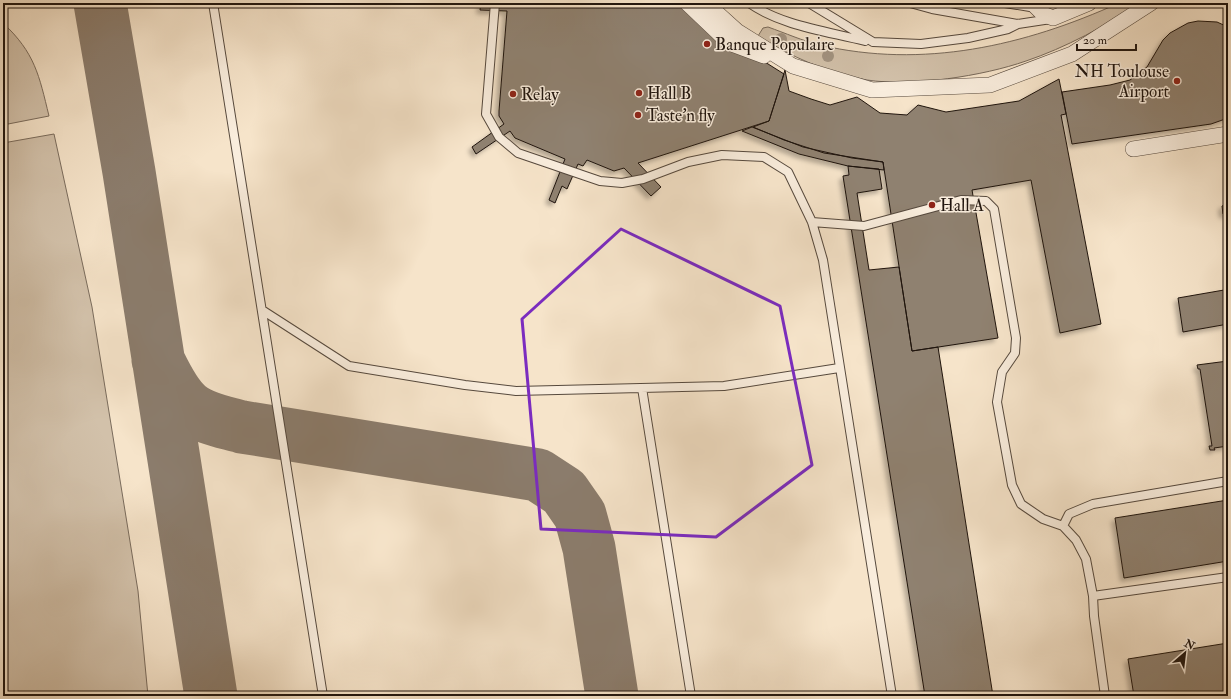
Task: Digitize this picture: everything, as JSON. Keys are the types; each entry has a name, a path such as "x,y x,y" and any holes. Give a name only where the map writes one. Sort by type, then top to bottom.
{"street":[{"path":"687,3 729,43 793,66 872,90 990,85 1072,54 1151,3"},
{"path":"706,3 737,31 793,66"},
{"path":"1030,4 1053,18 1089,3"},
{"path":"1133,149 1228,134"}],"lane":[{"path":"213,3 323,696"},
{"path":"495,3 486,114 499,137 518,153 600,181 622,183 643,180 688,162 722,155 764,157 788,172 812,222 823,260 892,696"},
{"path":"749,3 758,10 796,24 873,42 921,44 968,38 1008,29 1018,24 1053,18"},
{"path":"809,3 873,42"},
{"path":"910,3 932,9 1018,24"},
{"path":"1005,3 1030,4"},
{"path":"812,222 864,226 961,200 986,201 994,210 1016,338 1015,353 1002,372 997,402 1012,485 1022,504 1043,519 1063,526 1076,540 1086,560 1093,596 1094,616 1105,696"},
{"path":"262,310 349,366 465,385 516,390 724,386 839,368"},
{"path":"642,388 691,696"},
{"path":"1063,526 1068,514 1093,504 1228,481"},
{"path":"1093,596 1228,577"}],"highlighted area":[{"path":"621,229 780,306 812,465 716,537 541,529 522,319"}],"shaded area":[{"path":"1119,3 1142,3 1115,20 1041,56 989,71 947,79 926,81 885,82 852,77 824,69 810,63 784,51 758,36 763,28 768,27 820,45 859,52 897,55 935,54 1010,42 1047,31"},
{"path":"3,23 22,44 34,65 49,116 3,125"},
{"path":"54,134 92,307 138,591 148,696 3,696 3,143"}],"building":[{"name":"Hall B","path":"481,3 681,3 749,52 784,74 769,121 638,163 661,187 651,196 624,168 614,171 587,160 583,166 578,164 567,189 562,186 555,203 549,200 565,159 515,138 510,131 476,154 472,147 504,124 499,116 499,111 507,11 480,10"},
{"name":"NH Toulouse Airport","path":"1198,21 1217,22 1228,27 1228,118 1211,124 1072,144 1062,92 1110,85 1130,80 1147,67 1163,40 1170,33 1188,23"},
{"name":"Hall A","path":"785,70 789,91 830,105 857,97 880,113 907,115 918,105 946,112 1019,101 1059,79 1066,114 1061,115 1101,324 1060,333 1031,180 972,190 998,338 912,351 883,162 824,153 784,140 753,127 769,121"},
{"path":"752,127 803,147 852,158 883,162 884,170 848,166 799,154 742,131"},
{"path":"848,166 879,169 882,189 857,193 869,270 899,267 912,351 938,347 993,696 925,696 843,176 849,175"},
{"path":"1227,204 1228,215 1223,214 1222,206"},
{"path":"1224,290 1228,324 1183,332 1178,298"},
{"path":"1228,361 1228,446 1210,450 1209,446 1212,446 1200,369 1198,369 1197,365"},
{"path":"1228,500 1228,561 1124,578 1115,518"},
{"path":"1228,643 1228,696 1134,696 1128,659"}],"taxiway":[{"path":"100,3 129,172 211,696"},
{"path":"158,360 179,397 195,411 215,420 242,427 538,475 564,492 580,515 589,548 612,696"}],"place":[{"name":"Banque Populaire","path":"707,44"},
{"name":"NH Toulouse Airport","path":"1177,81"},
{"name":"Hall B","path":"639,93"},
{"name":"Relay","path":"513,94"},
{"name":"Taste'n fly","path":"638,115"},
{"name":"Hall A","path":"932,205"}]}
